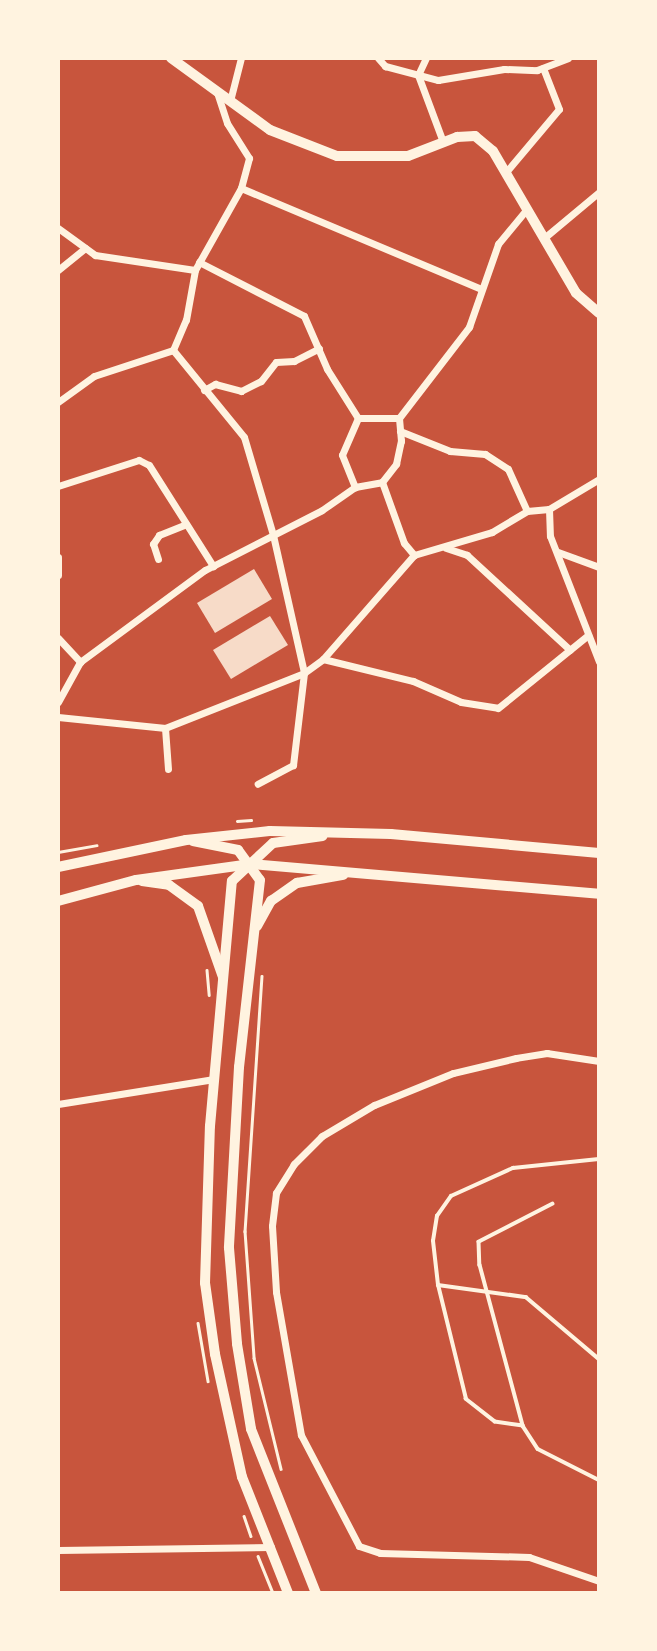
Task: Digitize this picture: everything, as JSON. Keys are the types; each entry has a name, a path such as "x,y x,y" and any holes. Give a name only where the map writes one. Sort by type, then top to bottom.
{"main road":[{"path":"58,867 186,840 270,831 345,833 599,853"},
{"path":"58,901 136,880 251,864 343,875 599,894"}],"street":[{"path":"171,58 270,130 337,156 408,156 443,142 475,136 494,151 576,293 599,313"},
{"path":"230,101 241,58"},
{"path":"378,58 385,66 438,80 504,69 543,68 568,58"},
{"path":"426,58 418,75 443,142"},
{"path":"506,172 559,109 543,68"},
{"path":"58,401 94,376 173,350 186,320 195,270 242,188 249,158 227,123 217,93"},
{"path":"242,188 481,289"},
{"path":"544,238 599,192"},
{"path":"58,702 80,662 213,566 355,487 382,482 396,464 399,418 469,327 498,244 527,209"},
{"path":"58,228 85,248 128,262 195,270"},
{"path":"58,270 85,248"},
{"path":"199,262 304,316 327,369 358,418"},
{"path":"204,390 215,384 241,391 266,376 276,362 293,360 319,348"},
{"path":"173,350 244,437 273,535 304,674 293,765 258,785"},
{"path":"358,418 399,418"},
{"path":"355,487 342,455 358,418"},
{"path":"400,431 450,451 485,454 508,469 527,511"},
{"path":"58,486 139,460 149,465 213,566"},
{"path":"58,717 164,728 304,674 323,659 414,555 446,548 492,532 527,511 550,509 599,479"},
{"path":"382,482 404,543 414,555"},
{"path":"550,509 547,522 599,662"},
{"path":"158,559 153,544 159,535 186,524"},
{"path":"446,548 467,555 570,650"},
{"path":"558,552 599,567"},
{"path":"58,556 58,575"},
{"path":"323,659 413,681 461,702 498,708 589,635"},
{"path":"58,638 80,662"},
{"path":"164,728 168,769"},
{"path":"288,1593 243,1477 228,1421 205,1283 214,1079 225,988 232,881 273,843 345,833"},
{"path":"186,840 238,850 251,864 260,880 239,1067 229,1248 237,1344 251,1429 316,1593"},
{"path":"254,933 271,901 297,883 343,875"},
{"path":"136,880 169,885 198,906 214,943 225,988"},
{"path":"599,1061 547,1053 516,1058 453,1073 374,1105 322,1136 294,1164 276,1193 272,1226 276,1293 301,1435 359,1546 380,1553 529,1557 599,1581"},
{"path":"58,1104 214,1079"},
{"path":"58,1550 271,1547"}],"lane":[{"path":"523,1426 495,1422 466,1399 438,1285 435,1229 437,1216 452,1196 513,1168 599,1160"},
{"path":"553,1204 480,1242 485,1289 523,1426 538,1449 599,1480"},
{"path":"438,1285 485,1289 526,1297 599,1359"}],"building":[{"path":"254,569 272,599 215,633 197,603"},
{"path":"270,616 288,645 231,679 213,650"}]}
